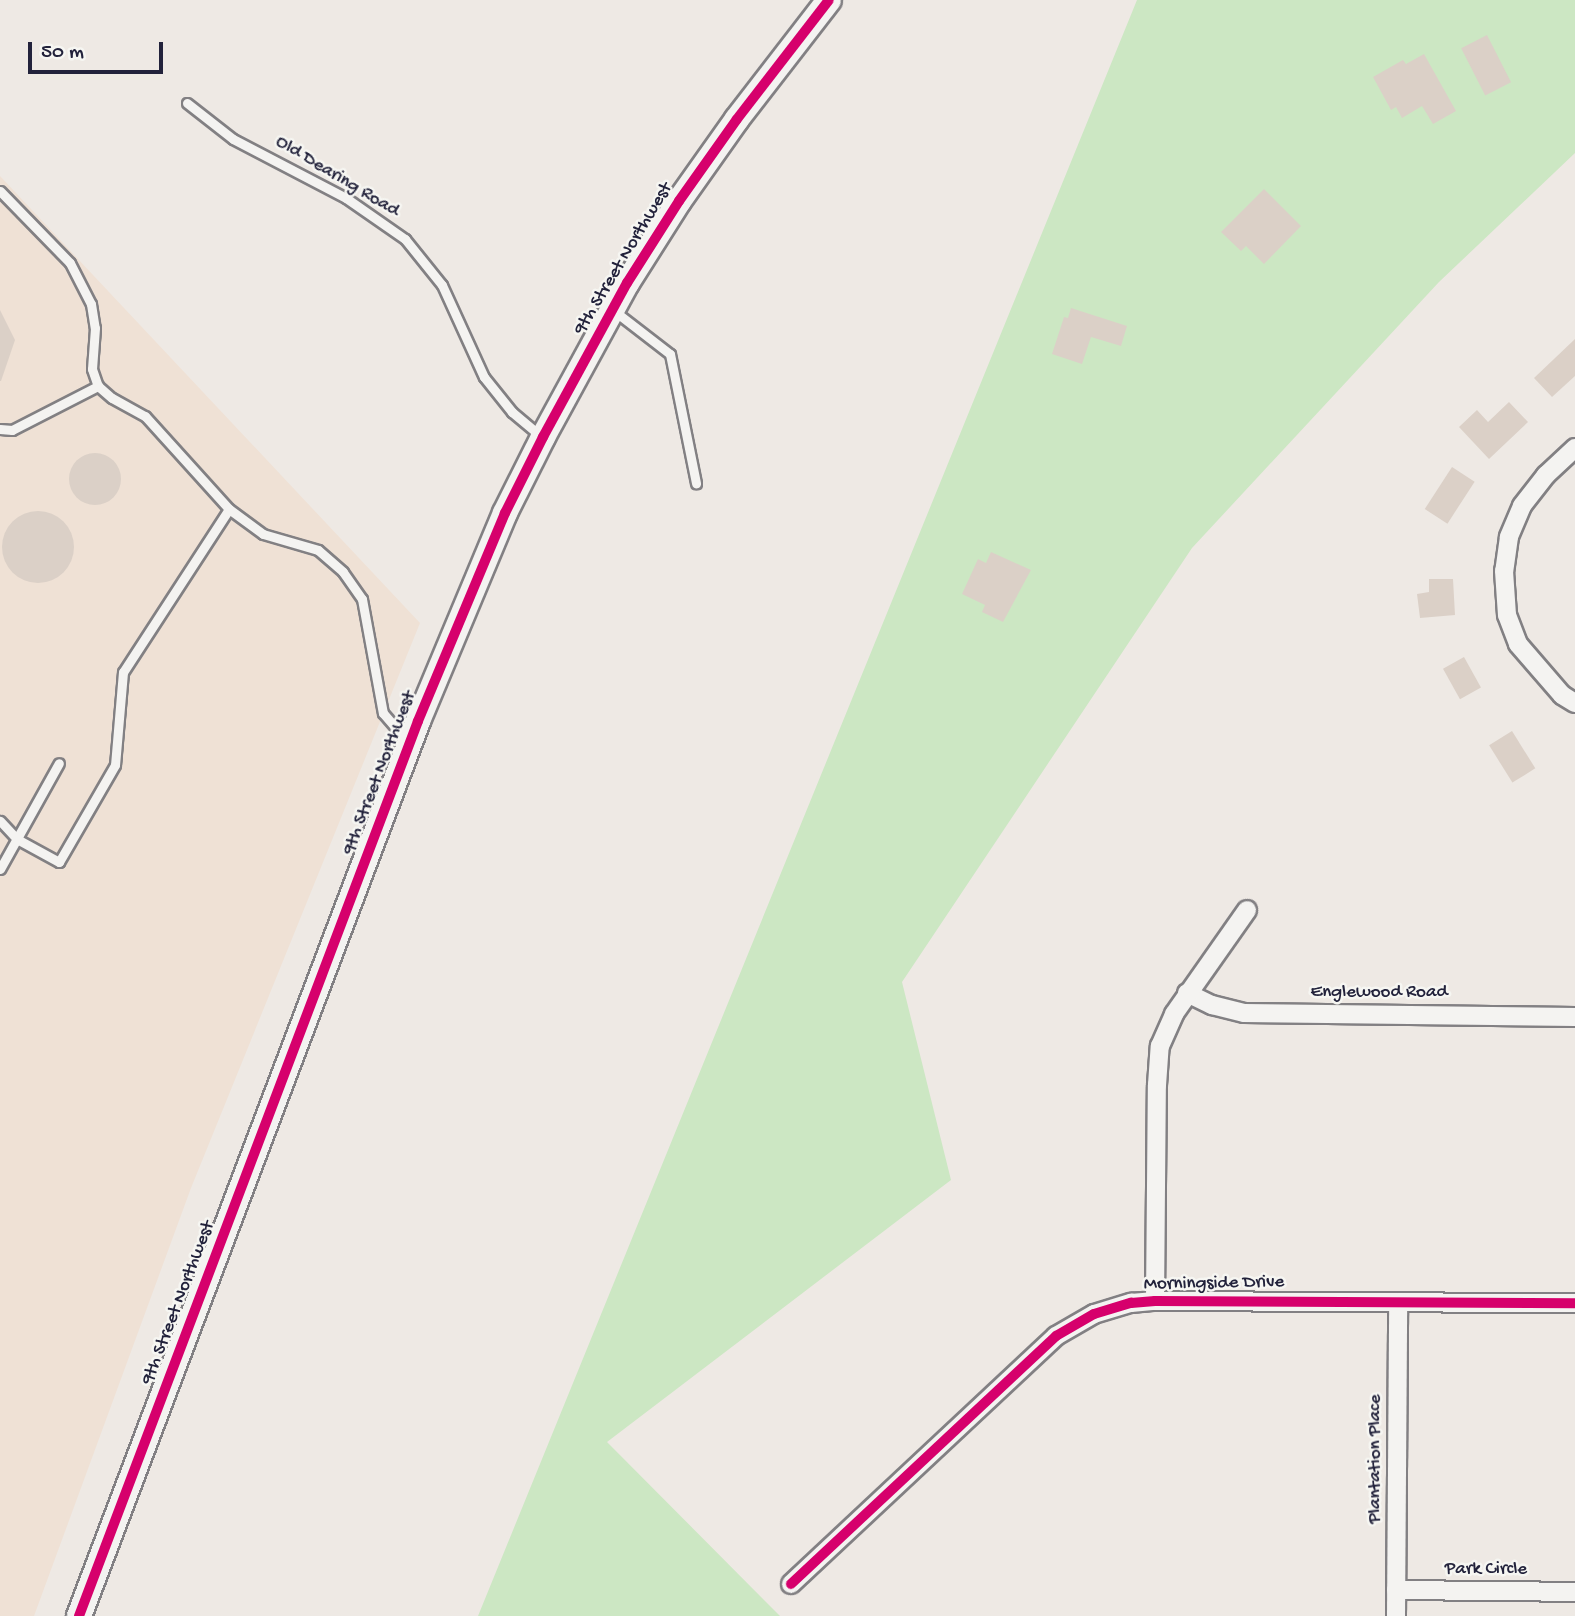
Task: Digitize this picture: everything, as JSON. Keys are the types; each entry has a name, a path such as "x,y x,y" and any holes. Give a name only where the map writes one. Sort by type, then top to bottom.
{"street":[{"name":"9th Street Northwest","path":"79,1616 410,743 457,624 543,437 612,309 686,191 829,0"},
{"path":"1575,448 1546,475 1522,506 1508,537 1504,570 1507,615 1518,644 1562,695 1575,703"},
{"path":"1155,1301 1158,1061 1165,1031 1187,993 1247,909"},
{"name":"Englewood Road","path":"1187,993 1212,1005 1244,1013 1575,1017"},
{"name":"Morningside Drive","path":"791,1584 1056,1336 1075,1323 1103,1310 1131,1303 1155,1301 1575,1303"},
{"name":"Plantation Place","path":"1396,1616 1398,1302"},
{"name":"Park Circle","path":"1396,1590 1575,1591"}],"lane":[{"name":"Old Dearing Road","path":"187,103 233,139 346,198 405,239 447,293 484,377 512,412 543,437"},
{"path":"0,191 70,263 91,304 95,328 92,369 98,386 111,398 145,416 229,509 263,534 318,550 343,572 362,599 383,713 410,743"},
{"path":"612,309 670,354 696,483"},
{"path":"0,429 12,430 98,386"},
{"path":"0,821 17,839 59,862 115,765 123,672 229,509"},
{"path":"0,869 59,763"}],"shaded area":[{"path":"0,176 420,623 191,1188 34,1616 0,1616"}],"green space":[{"path":"1137,0 1575,0 1575,153 1439,282 1192,548 902,982 951,1180 607,1442 780,1616 478,1616"}],"building":[{"path":"1487,35 1511,82 1485,95 1461,48"},
{"path":"1424,54 1456,111 1433,124 1422,106 1402,118 1396,107 1391,110 1373,77 1403,60 1406,64"},
{"path":"1264,189 1301,226 1264,264 1246,246 1241,251 1221,232"},
{"path":"1071,308 1127,326 1121,346 1091,337 1082,364 1052,354 1064,317 1068,318"},
{"path":"0,310 15,340 1,381 0,381"},
{"path":"1575,339 1575,376 1552,397 1534,378"},
{"path":"1509,402 1528,422 1489,459 1459,427 1477,410 1488,422"},
{"path":"95,453 105,455 113,461 119,469 119,489 113,497 105,503 95,505 85,503 77,497 71,489 69,479 71,469 77,461 85,455"},
{"path":"1452,467 1475,482 1447,524 1425,509"},
{"path":"31,511 45,511 64,521 74,540 74,554 64,573 45,583 31,583 12,573 2,554 2,540 12,521"},
{"path":"991,552 1031,570 1003,622 982,612 985,605 962,594 978,559 986,563"},
{"path":"1429,579 1453,579 1455,615 1420,618 1417,594 1429,592"},
{"path":"1464,657 1481,688 1460,699 1443,669"},
{"path":"1512,731 1535,768 1512,783 1489,745"}],"cycle path":[{"path":"79,1616 418,721 505,513 627,283 679,201 737,119 829,0"},
{"path":"791,1584 1056,1336 1094,1314 1131,1303 1155,1301 1575,1303"}]}
